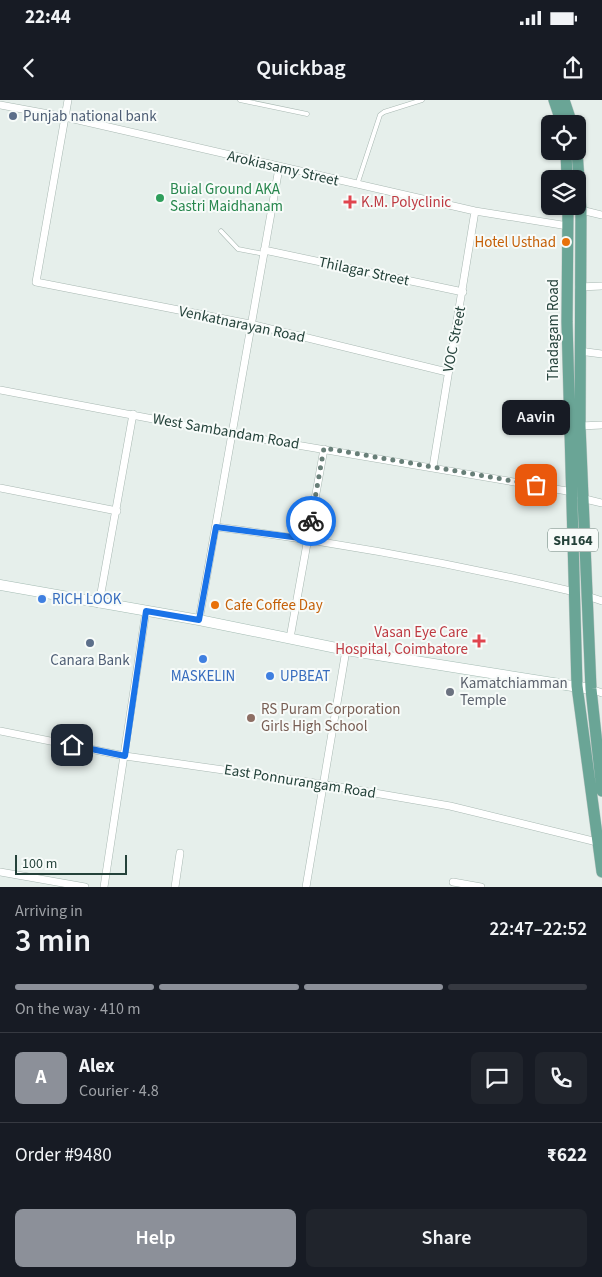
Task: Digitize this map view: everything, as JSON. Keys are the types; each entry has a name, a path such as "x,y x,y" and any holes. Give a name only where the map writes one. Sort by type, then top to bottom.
{"main road":[{"path":"554,100 559,115"},
{"path":"564,100 569,115"},
{"name":"Thadagam Road","path":"568,215 567,322 577,686 602,872"},
{"name":"Thadagam Road","path":"581,215 579,287 580,426 591,689 600,756 602,791"},
{"path":"0,585 99,604 199,620 346,650 591,689"}],"street":[{"path":"65,118 68,100"},
{"name":"Arokiasamy Street","path":"0,105 476,211 568,226"},
{"name":"Venkatnarayan Road","path":"65,118 36,282 250,324 447,372"},
{"path":"199,620 279,168"},
{"name":"VOC Street","path":"433,466 447,372 463,292 476,211"},
{"path":"586,211 602,215"},
{"name":"Thilagar Street","path":"264,252 463,292"},
{"path":"579,287 602,286"},
{"path":"579,351 602,354"},
{"name":"West Sambandam Road","path":"0,390 232,434 433,466 571,491"},
{"path":"99,604 133,414"},
{"path":"580,426 602,426"},
{"path":"290,638 324,448"},
{"path":"0,488 117,511"},
{"path":"571,491 584,500 602,503"},
{"path":"216,527 308,539 478,569 575,592"},
{"path":"587,596 602,601"},
{"path":"104,887 146,611"},
{"path":"306,887 346,650"},
{"path":"591,689 602,694"},
{"name":"East Ponnurangam Road","path":"0,731 125,756 322,784 450,806 597,842"},
{"path":"174,887 180,853"},
{"path":"0,872 85,887"},
{"path":"453,882 481,887"}],"lane":[{"path":"240,100 307,114"},
{"path":"357,185 380,115 422,100"},
{"path":"221,231 238,249 264,252"}],"way so far":[{"path":"311,521 324,448 536,485"}],"place":[{"name":"Punjab national bank","path":"13,116"},
{"name":"Buial Ground AKA Sastri Maidhanam","path":"160,198"},
{"name":"K.M. Polyclinic","path":"350,202"},
{"name":"Hotel Usthad","path":"566,242"},
{"name":"Aavin","path":"536,485"},
{"name":"RICH LOOK","path":"42,599"},
{"name":"Cafe Coffee Day","path":"215,605"},
{"name":"Vasan Eye Care Hospital, Coimbatore","path":"479,641"},
{"name":"Canara Bank","path":"90,643"},
{"name":"MASKELIN","path":"203,659"},
{"name":"UPBEAT","path":"270,676"},
{"name":"Kamatchiamman Temple","path":"450,692"},
{"name":"RS Puram Corporation Girls High School","path":"251,718"}],"route":[{"path":"72,745 125,756 146,611 199,620 216,527 308,539 311,521"}]}
